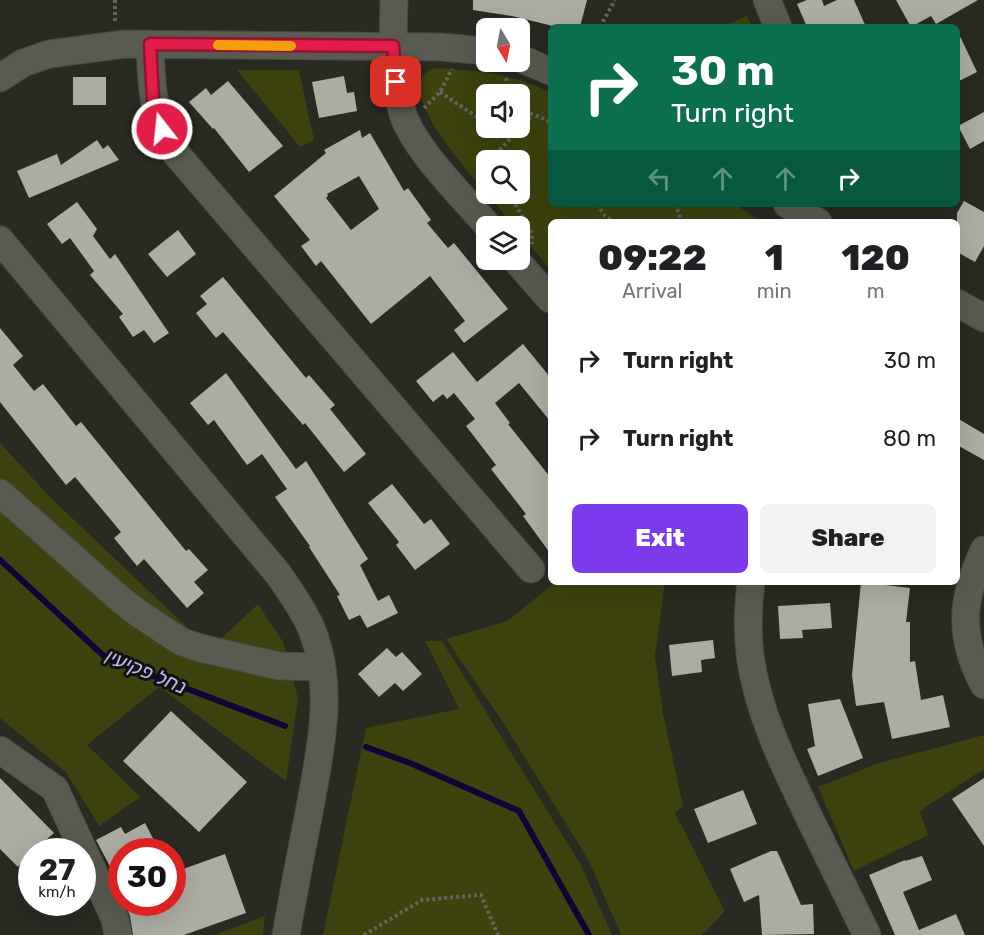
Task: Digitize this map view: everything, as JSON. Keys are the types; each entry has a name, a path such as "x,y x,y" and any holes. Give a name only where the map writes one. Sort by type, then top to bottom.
{"street":[{"path":"394,0 393,46 398,91 406,122 424,151 479,216"},
{"path":"766,0 777,24"},
{"path":"0,78 23,63 50,54 125,44 393,46 476,50"},
{"path":"150,44 153,99 162,129 173,150 531,569"},
{"path":"530,62 548,69"},
{"path":"792,207 813,219"},
{"path":"0,240 279,575 298,603 312,630 324,688 319,757 286,935"},
{"path":"525,270 548,297"},
{"path":"960,305 984,318"},
{"path":"0,492 129,606 180,641 200,648 279,666 321,667"},
{"path":"984,550 966,600 966,628 970,654 984,685"},
{"path":"751,585 747,615 750,656 757,690 787,773 867,935"},
{"path":"0,750 55,789 115,919 118,935"}],"path":[{"path":"602,24 615,0"},
{"path":"406,122 431,103 440,92 448,80 457,48"},
{"path":"440,92 476,116"},
{"path":"532,115 548,121"},
{"path":"499,150 510,138"},
{"path":"599,207 610,219"},
{"path":"530,230 533,240 530,248"},
{"path":"364,935 422,900 481,895 498,935"}],"green space":[{"path":"747,16 751,24 727,24"},
{"path":"437,68 508,77 529,84 476,84 476,138 530,138 530,84 548,91 548,207 740,207 758,219 548,219 548,267 530,245 530,216 506,216 495,204 530,204 530,150 476,150 476,181 450,149 425,107 419,89 423,76"},
{"path":"237,70 299,70 314,140 300,147"},
{"path":"0,443 51,498 210,649 258,604 283,642 298,699 286,781 159,687 87,745 140,797 99,826 66,772 0,718"},
{"path":"552,585 665,585 655,656 663,713 683,806 675,813 725,911 702,935 621,935 589,861 504,724 446,639 507,621"},
{"path":"425,641 442,641 581,865 612,935 323,935 366,728 459,709"},
{"path":"984,735 984,769 920,811 928,835 854,871 818,787 879,763"},
{"path":"265,916 263,935 214,935"}],"building":[{"path":"473,0 587,0 581,24 548,25 530,20 530,18 473,10"},
{"path":"807,0 822,0 824,6 837,0 854,0 865,24 806,24 797,4"},
{"path":"896,0 978,0 936,24 931,16 916,24 909,24"},
{"path":"960,36 977,72 960,80"},
{"path":"344,76 347,93 354,92 357,111 319,118 312,82"},
{"path":"73,77 106,77 106,105 73,105"},
{"path":"228,81 283,146 249,172 214,128 189,102 206,88 211,95"},
{"path":"984,112 984,141 970,149 960,130 960,125"},
{"path":"360,130 362,138 370,133 404,191 408,188 431,220 427,223 448,248 454,243 508,309 464,343 454,330 465,321 430,276 371,324 321,261 316,266 301,246 310,240 274,196 326,153 324,150","holes":["359,176 379,209 351,230 326,198 327,194"]},
{"path":"97,140 103,149 108,145 119,160 29,198 17,171 57,154 61,165"},
{"path":"964,201 984,212 984,246 975,262 960,254 960,219 957,219 957,213"},
{"path":"77,202 97,229 93,236 110,259 115,254 169,333 154,343 144,330 133,337 119,317 123,314 90,275 94,271 70,238 62,244 47,224"},
{"path":"178,230 196,254 167,277 148,254"},
{"path":"223,277 306,378 309,375 335,405 330,409 366,454 344,472 305,423 303,425 223,332 216,338 196,313 207,304 200,296"},
{"path":"0,328 23,356 13,365 34,391 43,384 76,426 81,422 186,551 189,549 208,570 194,582 204,593 187,608 144,559 137,566 114,538 121,532 75,477 66,485 0,402"},
{"path":"523,344 548,375 548,419 519,383 495,403 510,423 508,424 548,474 548,550 523,516 526,514 491,469 496,465 466,426 475,419 454,393 447,399 443,394 433,402 416,381 453,352 477,382"},
{"path":"226,373 296,469 306,461 368,559 360,565 378,601 389,595 398,613 367,628 360,615 349,620 337,596 340,595 310,546 275,497 287,489 262,454 247,465 214,420 208,425 190,403"},
{"path":"960,420 984,434 984,460 960,447"},
{"path":"392,484 424,524 431,519 450,544 415,570 396,545 399,542 368,503"},
{"path":"861,585 910,588 906,622 910,622 910,662 915,661 921,700 943,695 950,727 892,739 884,702 856,706 852,675"},
{"path":"830,603 832,628 802,630 803,638 780,639 778,606"},
{"path":"713,640 715,658 701,660 702,672 672,676 669,645"},
{"path":"387,648 396,657 402,652 422,674 403,691 395,683 379,697 358,674"},
{"path":"840,699 863,758 818,776 807,749 815,746 808,704"},
{"path":"171,711 247,782 199,832 123,761"},
{"path":"0,778 54,833 48,838 18,838 18,867 0,849"},
{"path":"984,778 984,846 952,799"},
{"path":"743,790 757,824 708,843 694,809"},
{"path":"145,823 153,838 108,838 108,863 96,840 121,827 125,834"},
{"path":"771,851 777,851 801,905 813,904 814,934 762,935 759,895 744,902 730,869"},
{"path":"225,854 246,913 184,935 133,935 130,916 186,916 186,868"},
{"path":"922,856 932,880 903,892 919,930 956,914 965,935 895,935 869,875 905,860"}],"waterway":[{"name":"נחל פקיעין","path":"0,560 106,658 285,726"},
{"name":"נחל פקיעין","path":"366,747 410,763 519,811 589,935"}],"slow traffic":[{"path":"218,45 291,46"}],"route":[{"path":"162,129 153,99 150,44 393,46 396,82"}]}
